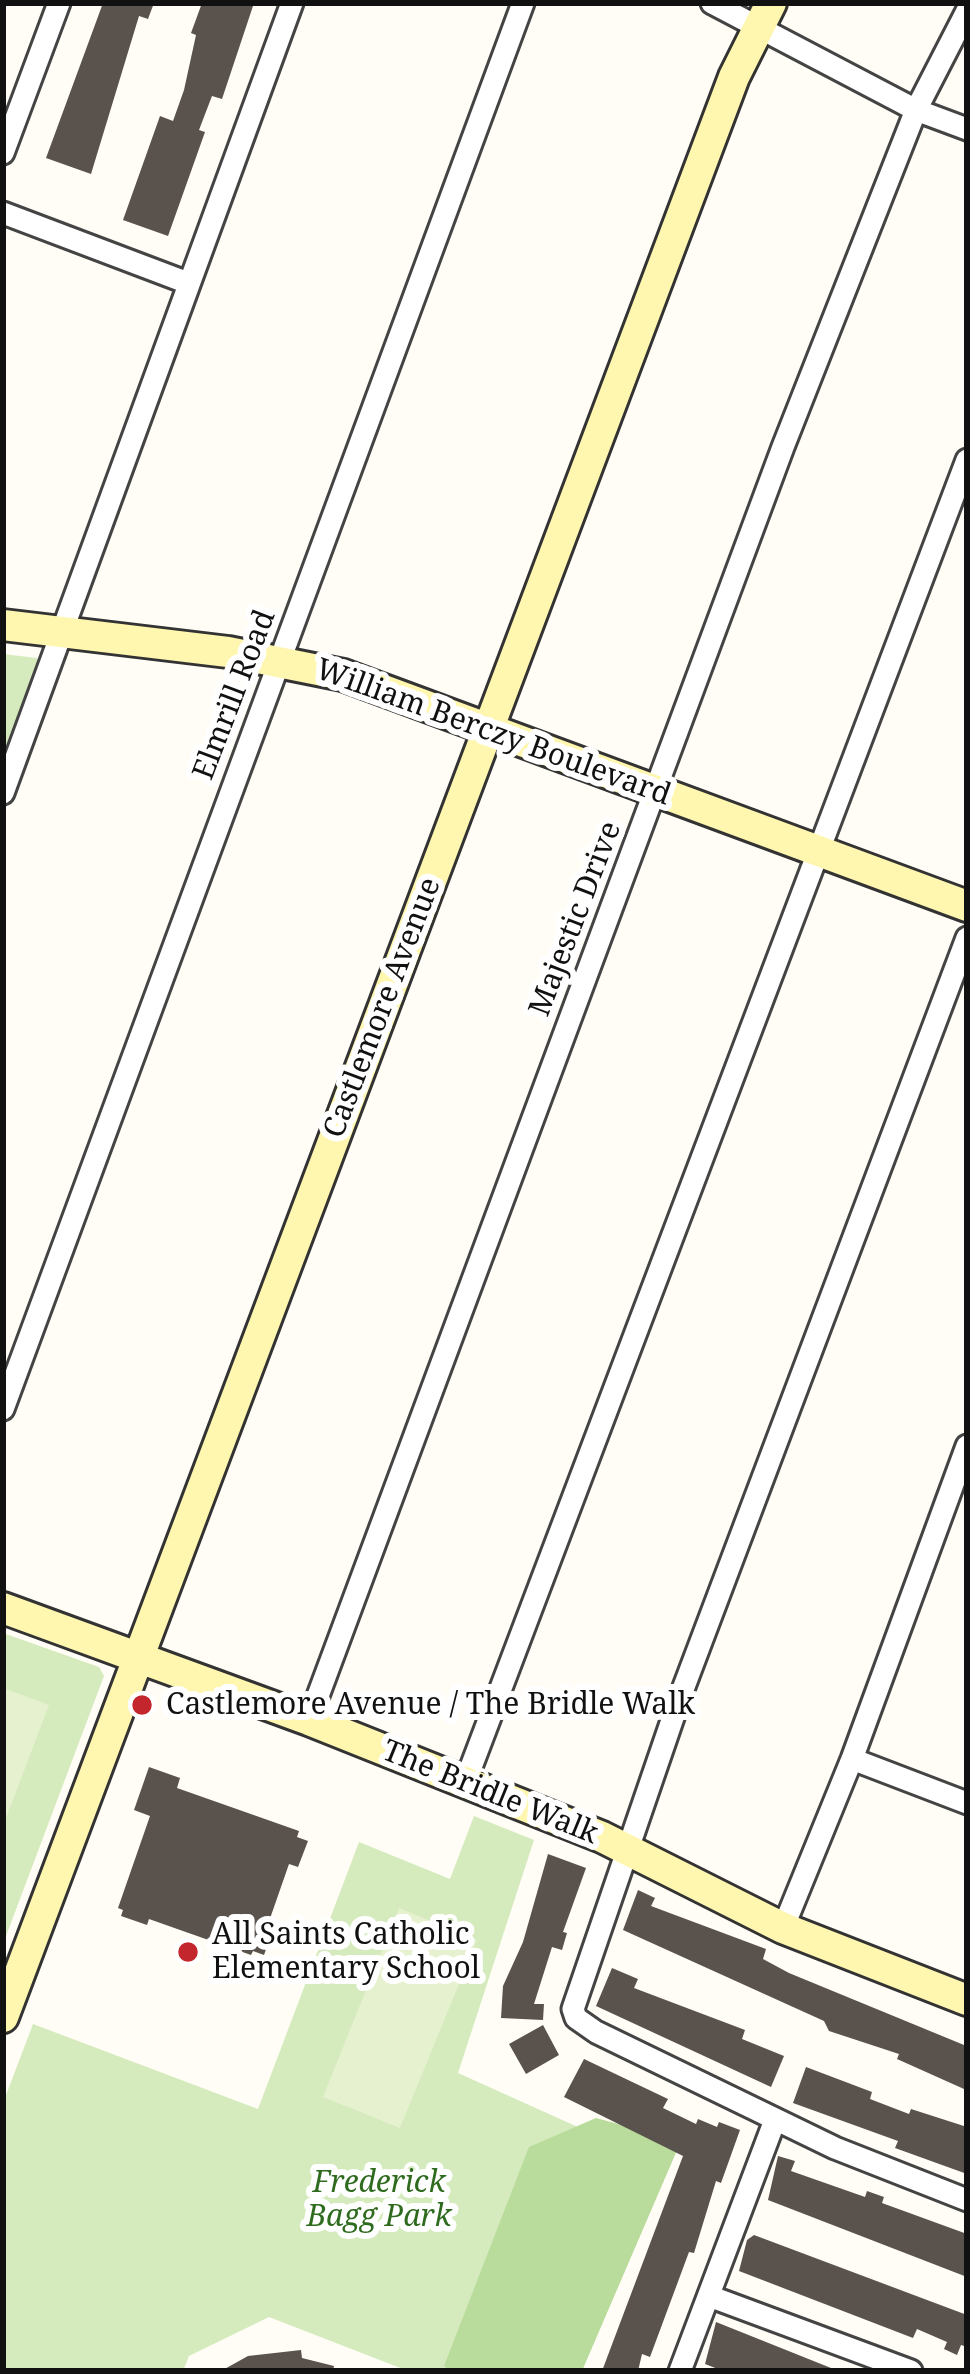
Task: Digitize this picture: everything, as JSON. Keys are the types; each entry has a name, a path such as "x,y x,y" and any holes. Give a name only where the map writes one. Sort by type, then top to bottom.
{"street":[{"path":"3,153 58,3"},
{"path":"3,793 292,3"},
{"name":"Elmrill Road","path":"3,1409 523,3"},
{"path":"712,3 764,15 916,110 967,129"},
{"name":"Majestic Drive","path":"309,1720 916,110 967,11"},
{"name":"Castlemore Avenue","path":"3,2017 488,728 764,15"},
{"path":"3,213 188,284"},
{"path":"465,1783 967,460"},
{"name":"William Berczy Boulevard","path":"3,625 280,660 357,680 967,906"},
{"path":"967,938 626,1848 576,1998 576,2018 776,2120 967,2200"},
{"path":"783,1928 852,1759 967,1446"},
{"name":"The Bridle Walk","path":"3,1608 309,1720 626,1848 783,1928 967,2000"},
{"path":"852,1759 967,1803"},
{"path":"680,2371 776,2120"},
{"path":"709,2296 911,2371"}],"green space":[{"path":"3,654 37,658 39,663 3,762"},
{"path":"3,1633 99,1667 104,1676 3,1944"},
{"path":"3,1688 49,1705 3,1826"},
{"name":"Frederick Bagg Park","path":"474,1816 534,1840 458,2073 660,2164 582,2371 408,2371 269,2317 189,2356 183,2371 3,2371 3,2103 33,2024 258,2109 359,1842 450,1879"},
{"path":"399,1908 477,1940 400,2128 323,2097"},
{"path":"596,2118 681,2141 582,2371 452,2371 444,2366 529,2147"}],"building":[{"path":"103,3 154,3 148,19 139,16 91,174 46,158"},
{"path":"202,3 254,3 222,99 212,96 199,130 205,132 168,236 123,220 160,116 173,121"},
{"path":"149,1767 180,1778 177,1788 299,1831 297,1837 308,1841 298,1867 289,1864 266,1930 272,1932 264,1955 253,1951 251,1955 149,1919 147,1925 121,1916 123,1910 118,1908 150,1816 134,1810"},
{"path":"548,1854 586,1868 563,1932 567,1933 562,1950 552,1947 534,2004 544,2004 543,2020 501,2018 503,1986 523,1942"},
{"path":"638,1890 655,1898 651,1906 766,1949 763,1959 789,1973 964,2045 964,2089 897,2059 899,2054 829,2031 824,2021 623,1930"},
{"path":"612,1968 638,1979 634,1988 745,2030 742,2039 784,2056 771,2087 596,2006"},
{"path":"543,2025 559,2055 526,2074 509,2044"},
{"path":"584,2059 668,2099 663,2108 696,2124 698,2119 740,2130 650,2357 642,2354 638,2371 602,2371 683,2156 564,2097"},
{"path":"806,2067 872,2092 870,2099 909,2114 911,2109 967,2127 967,2174 895,2148 898,2141 793,2103"},
{"path":"778,2156 795,2161 791,2171 865,2197 867,2191 884,2197 882,2203 967,2234 967,2277 768,2200"},
{"path":"754,2235 967,2315 967,2347 961,2345 957,2355 944,2349 947,2342 917,2329 913,2338 739,2271 747,2240"},
{"path":"716,2322 836,2370 723,2371 705,2364"},
{"path":"301,2350 302,2358 334,2366 333,2371 221,2371 248,2356"}],"place":[{"name":"Castlemore Avenue / The Bridle Walk","path":"142,1705"},
{"name":"All Saints Catholic Elementary School","path":"188,1952"}]}
